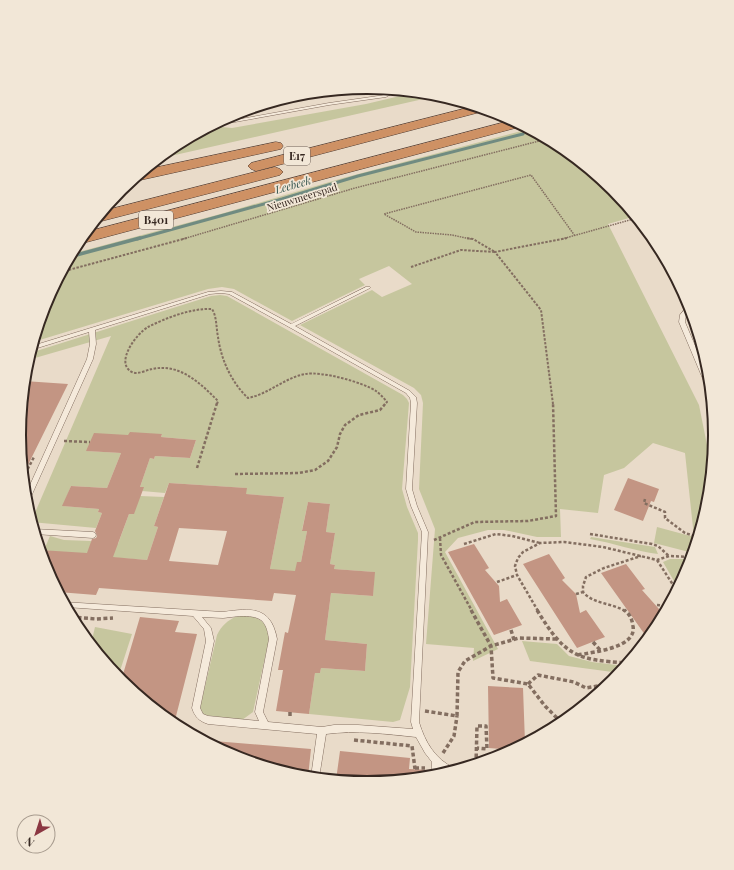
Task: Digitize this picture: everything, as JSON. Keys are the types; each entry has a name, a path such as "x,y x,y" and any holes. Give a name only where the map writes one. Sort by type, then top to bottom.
{"highway":[{"name":"E17","path":"148,174 298,141 447,104"},
{"name":"E17","path":"121,199 472,111"},
{"name":"E17","path":"107,215 489,117"},
{"name":"E17","path":"90,236 509,125"},
{"name":"B401","path":"87,240 189,210"}],"lane":[{"path":"235,121 387,95"},
{"path":"291,326 368,288"},
{"path":"38,346 210,293 230,293 408,392 413,397 414,403 409,489 414,506 425,532 419,658 414,722 418,734 436,761 444,767"},
{"path":"685,312 682,315 682,322 701,366"},
{"path":"31,490 90,359 93,344 92,330"},
{"path":"40,531 93,535"},
{"path":"72,605 195,614 223,615 248,612 259,615 267,621 272,629 273,639 259,712 265,725"},
{"path":"195,614 207,628 210,641 196,708 198,714 202,718 208,720 322,731 357,728 418,734"},
{"path":"316,772 322,731"},
{"path":"435,769 436,761"}],"path":[{"name":"Nieuwmeerspad","path":"69,270 237,224 355,188 539,141"},
{"path":"424,544 475,522 528,521 556,516 553,401 541,310 495,252 473,239 452,235 416,232 384,214 531,175 575,236"},
{"path":"411,267 461,250 495,252 575,236 631,220"},
{"path":"197,468 218,401 191,377 170,368 154,369 134,373 130,371 127,366 126,355 132,343 142,330 158,323 195,311 208,308 212,309 215,318 217,335 229,372 241,393 248,398 262,395 305,374 314,374 331,376 357,383 376,391 387,402 380,410 359,415 344,425 337,447 331,457 328,461 315,470 299,473 235,474"},
{"path":"646,499 644,503 665,512 665,518 685,533 693,535"},
{"path":"464,544 496,534 512,536 540,543 564,542 603,547 656,560 669,556 685,557"},
{"path":"590,534 652,544 658,546 669,556"},
{"path":"440,538 441,554 491,646 493,678 528,684 545,706 557,718"},
{"path":"540,543 523,552 518,558 515,566 517,576 557,639 576,655 595,660 621,662"},
{"path":"576,655 628,642 634,633 634,624 621,608 612,603 597,601 588,597 583,592 582,585 586,577 604,568 642,556"},
{"path":"656,560 673,585"},
{"path":"497,582 517,576"},
{"path":"576,594 583,592"},
{"path":"657,605 662,605"},
{"path":"511,630 514,640"},
{"path":"436,761 452,743 456,736 458,672 465,660 491,646 514,640 557,639"},
{"path":"593,642 600,650"},
{"path":"528,684 538,675 574,682 586,688 597,686"},
{"path":"414,709 457,716"},
{"path":"476,758 477,726 486,726 486,749 477,748"},
{"path":"415,768 426,768 426,770"}],"green space":[{"path":"400,96 423,99 171,156 221,127 232,128 366,104"},
{"path":"522,131 556,151 575,164 592,179 630,218 608,224 699,405 707,447 705,480 693,532 685,453 653,443 624,468 604,475 598,513 560,509 561,537 537,537 504,530 488,530 458,538 445,552 498,649 473,661 474,648 426,644 435,529 419,489 423,403 421,395 414,388 300,325 372,290 382,297 412,284 389,266 359,279 365,285 292,321 234,289 222,287 208,289 40,340 44,325 61,284 80,252 224,213 343,178"},
{"path":"211,296 227,296 403,395 409,403 402,489 407,507 418,533 418,540 410,687 400,720 393,722 309,714 315,673 320,673 321,668 365,671 367,644 325,640 331,593 373,596 374,572 334,569 335,565 330,564 335,533 326,532 330,504 308,502 302,530 307,531 301,562 293,583 270,569 284,497 246,494 246,488 169,483 165,493 142,491 143,487 140,487 150,458 154,459 155,456 190,458 196,440 161,437 162,434 128,435 87,451 121,453 107,488 71,486 63,506 99,509 98,512 102,513 96,528 38,523 35,512 111,336 35,358 37,351"},
{"path":"140,496 164,497 154,526 158,527 147,560 77,555 46,550 45,548 50,536 64,540 118,544 129,514"},
{"path":"657,527 692,537 687,552 654,543"},
{"path":"591,537 655,547 658,554 590,539"},
{"path":"670,559 684,559 675,582 663,562"},
{"path":"237,616 249,616 259,620 266,627 268,632 269,639 253,712 242,720 204,715 200,708 217,635 225,624"},
{"path":"95,627 132,634 120,670 96,643 92,638"},
{"path":"522,641 557,644 569,656 592,662 618,665 612,672 530,661"}],"building":[{"path":"31,381 68,384 28,465 26,435"},
{"path":"130,432 162,434 161,437 196,440 190,458 155,456 154,459 150,458 140,487 144,487 134,514 129,514 113,557 147,560 158,527 154,526 169,483 247,488 246,494 284,497 270,569 295,571 297,562 301,562 307,531 302,531 308,502 330,504 326,532 335,533 330,564 335,565 334,569 375,572 373,596 331,593 325,640 367,644 365,671 321,668 320,673 315,673 309,714 276,711 283,670 278,670 285,632 288,633 296,595 274,593 272,601 99,588 96,595 65,593 46,550 87,553 92,539 96,538 97,536 95,531 102,513 98,512 99,509 62,506 71,486 107,488 121,453 86,451 94,433 128,435","holes":["179,528 227,531 218,565 169,561"]},
{"path":"628,478 659,489 654,502 651,501 643,521 614,510"},
{"path":"474,544 489,568 485,570 499,586 500,602 507,599 522,625 494,635 448,552"},
{"path":"549,554 565,578 562,580 576,594 580,613 586,610 605,637 577,648 523,564"},
{"path":"626,564 645,589 642,590 659,609 659,611 644,634 601,573"},
{"path":"140,617 179,621 175,632 197,634 176,717 159,706 123,673"},
{"path":"488,686 523,688 525,737 500,749 489,748"},
{"path":"216,741 311,749 309,771 257,758"},
{"path":"340,751 410,758 409,769 429,770 389,775 367,776 337,774"}],"waterway":[{"name":"Leebeek","path":"137,239 282,199 358,176 523,134"},
{"name":"Leebeek","path":"78,255 140,238"}]}
